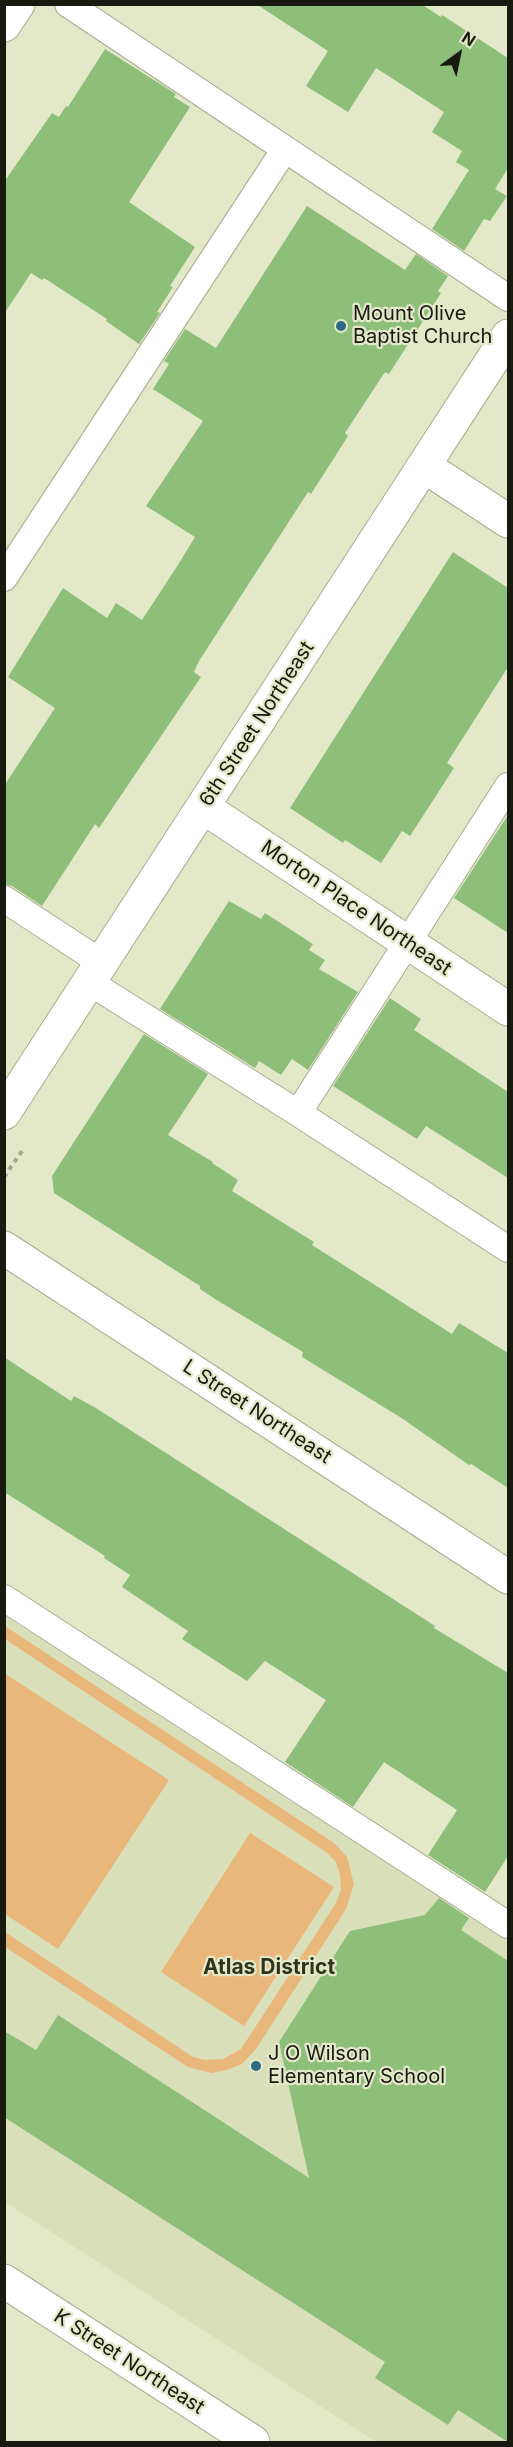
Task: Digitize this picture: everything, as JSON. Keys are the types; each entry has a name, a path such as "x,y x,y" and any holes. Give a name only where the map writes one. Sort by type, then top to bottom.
{"street":[{"path":"4,25 18,4"},
{"name":"6th Street Northeast","path":"4,1113 508,336"},
{"path":"424,466 508,521"},
{"name":"Morton Place Northeast","path":"203,807 508,1009"},
{"name":"L Street Northeast","path":"4,1248 508,1577"},
{"name":"K Street Northeast","path":"4,2281 253,2442"}],"lane":[{"path":"68,4 508,298"},
{"path":"4,578 285,149"},
{"path":"298,1113 508,786"},
{"path":"4,899 96,972 298,1113 508,1249"},
{"path":"4,1598 508,1925"}],"shaded area":[{"name":"J O Wilson Elementary School","path":"4,1605 508,1931 508,2442 376,2442 5,2202"},
{"path":"5,1626 334,1843 347,1857 354,1884 346,1909 256,2049 242,2064 211,2073 188,2067 5,1947 5,1932 193,2057 205,2060 223,2059 241,2049 336,1903 341,1890 336,1862 326,1852 5,1639"},
{"path":"4,1673 169,1780 58,1949 5,1914"},
{"path":"250,1833 334,1887 244,2026 161,1972"}],"building":[{"path":"256,4 421,4 508,58 508,168 495,189 507,196 490,221 484,219 464,251 432,229 469,170 456,162 462,151 432,132 444,112 376,68 348,112 306,86 328,51"},
{"path":"105,49 176,94 174,97 190,107 129,202 195,247 170,286 173,287 157,312 160,313 139,344 106,321 107,319 44,278 42,280 31,273 4,314 4,182 52,113 59,117 66,106 68,107"},
{"path":"307,206 405,270 416,254 448,276 438,291 441,293 389,374 385,372 345,433 348,436 311,494 308,492 199,661 194,672 201,677 99,828 95,824 42,906 12,886 4,884 4,786 55,708 8,677 63,588 107,618 116,603 142,620 176,568 195,537 146,506 203,421 153,389 169,364 164,361 185,329 216,348"},
{"path":"453,552 508,588 508,667 447,763 454,768 410,836 402,831 381,863 345,840 343,843 290,808"},
{"path":"508,815 508,933 454,898"},
{"path":"229,901 261,919 265,913 313,944 309,950 325,960 319,969 358,992 308,1070 292,1059 281,1075 259,1061 255,1068 160,1009"},
{"path":"390,998 421,1019 414,1030 508,1092 508,1178 426,1126 417,1139 333,1086"},
{"path":"144,1034 208,1074 168,1135 238,1180 232,1191 314,1242 312,1245 452,1334 459,1323 508,1353 508,1488 471,1464 469,1465 400,1417 302,1357 303,1352 215,1299 200,1289 200,1286 54,1193 52,1176"},
{"path":"4,1357 71,1401 74,1396 96,1408 435,1626 434,1628 508,1673 508,1856 485,1892 428,1855 457,1810 384,1762 353,1807 285,1762 326,1700 265,1661 247,1681 182,1639 188,1631 122,1587 130,1575 104,1558 105,1556 4,1492"},
{"path":"439,1898 469,1918 461,1930 508,1961 508,2442 458,2410 448,2425 375,2378 385,2362 4,2117 4,2031 36,2050 58,2015 309,2178 279,2042 350,1931 425,1915"}],"place":[{"name":"Mount Olive Baptist Church","path":"341,326"},
{"name":"J O Wilson Elementary School","path":"256,2066"}],"district":[{"name":"Atlas District","path":"269,1968"}]}
